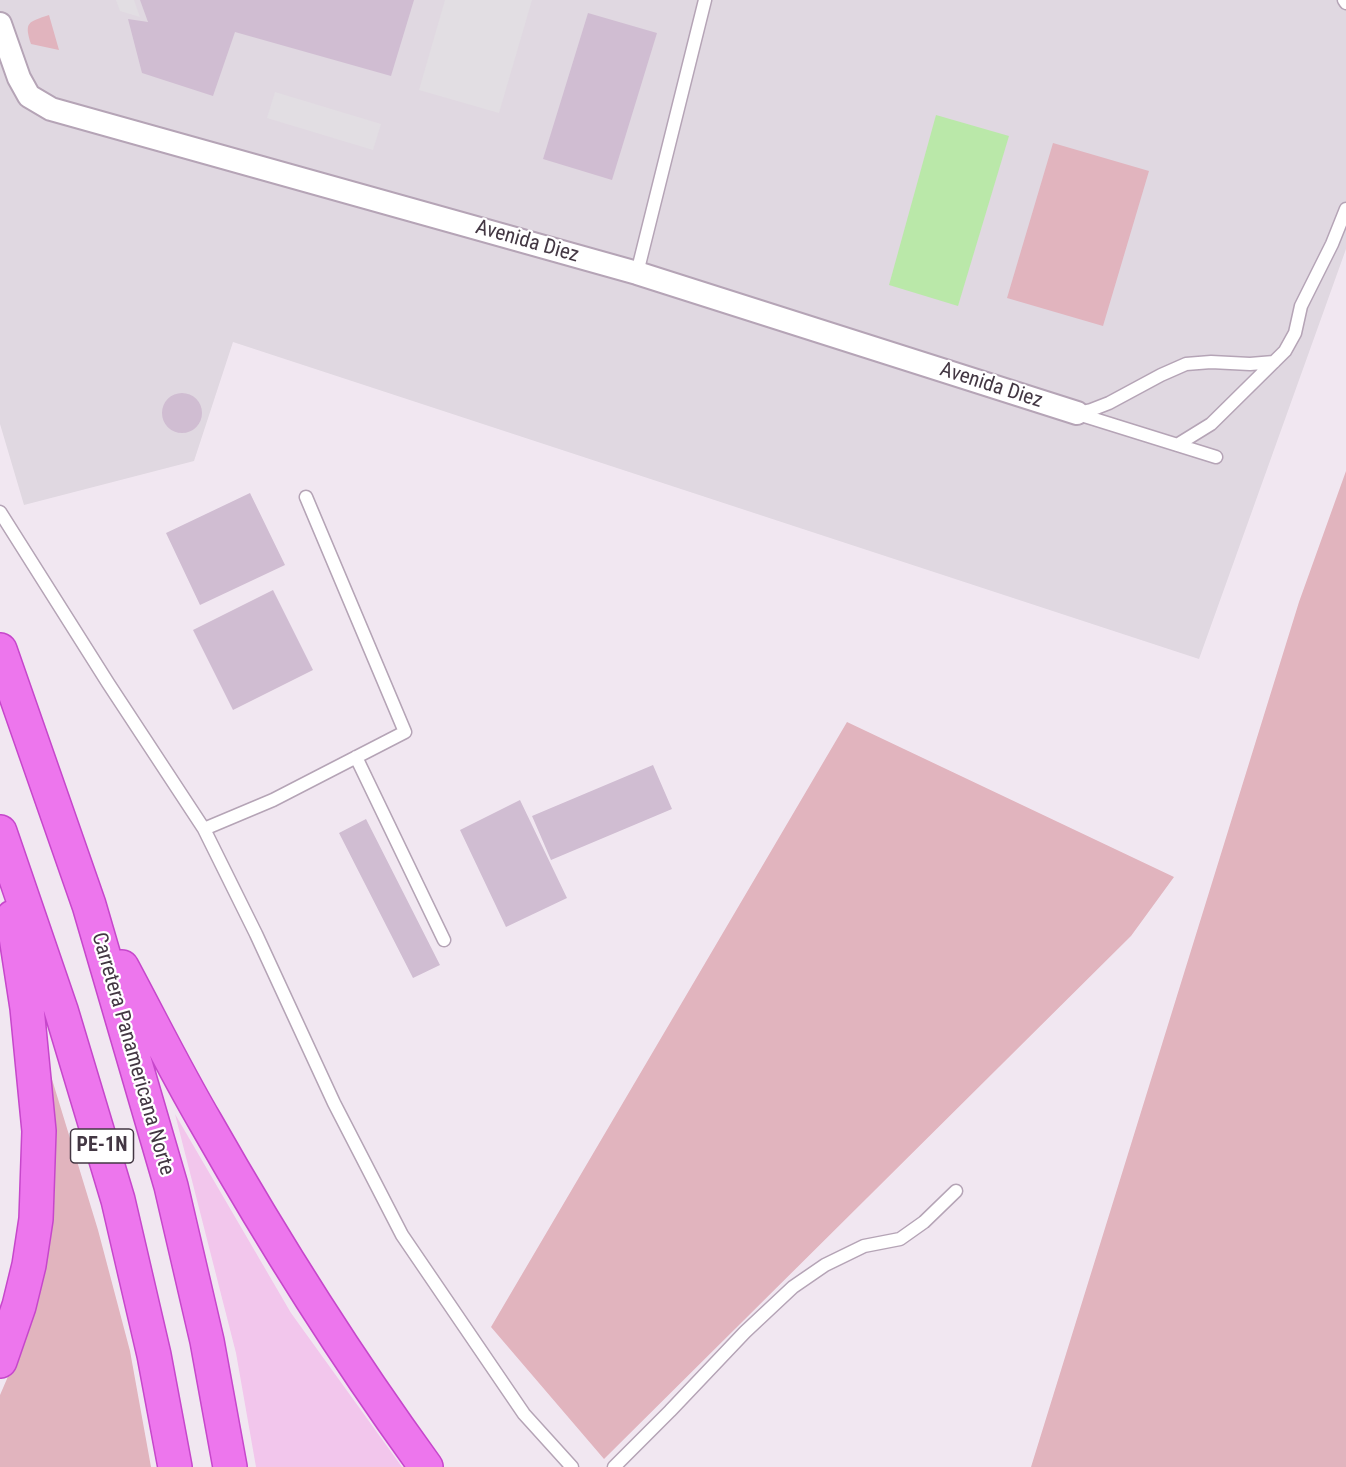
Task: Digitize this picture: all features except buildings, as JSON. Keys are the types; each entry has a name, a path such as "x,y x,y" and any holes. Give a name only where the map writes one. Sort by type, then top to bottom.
{"highway":[{"name":"Carretera Panamericana Norte","path":"0,650 89,905 171,1186 207,1341 230,1467"},
{"name":"PE-1N","path":"0,832 61,1010 118,1200 154,1354 175,1467"},
{"path":"0,838 27,1008 39,1131 36,1219 29,1265 19,1306 0,1361"},
{"path":"89,905 205,1122 267,1228 322,1316 426,1467"}],"street":[{"name":"Avenida Diez","path":"3,34 19,78 29,96 51,109 637,273 1077,413"}],"lane":[{"path":"637,273 705,0"},
{"path":"1177,445 1211,424 1285,351 1295,333 1302,306 1346,209"},
{"path":"1077,413 1109,403 1186,364 1274,362"},
{"path":"1077,413 1216,457"},
{"path":"204,829 273,800 405,732 306,497"},
{"path":"0,512 204,829 256,934 334,1103 402,1235 524,1413 572,1467"},
{"path":"356,757 444,940"},
{"path":"614,1467 745,1332 793,1287 825,1265 864,1246 900,1239 924,1222 956,1191"}],"shaded area":[{"path":"0,0 1346,0 1346,249 1199,659 233,342 194,461 24,505 0,424"},
{"path":"116,0 134,0 140,17 120,11"},
{"path":"445,0 532,0 499,113 419,90"},
{"path":"49,15 59,50 31,44 29,37 28,27 32,21"},
{"path":"275,92 381,124 373,150 267,118"},
{"path":"936,115 1009,136 958,306 889,285"},
{"path":"1053,143 1149,171 1103,326 1007,298"},
{"path":"1346,471 1346,1467 1031,1467 1299,602"},
{"path":"847,722 1174,877 1131,936 604,1459 491,1327"},
{"path":"51,1076 98,1230 130,1351 151,1467 0,1467 0,1395 16,1358 52,1197"}],"sand":[{"path":"175,1114 291,1313 402,1467 256,1467 236,1353"}]}
